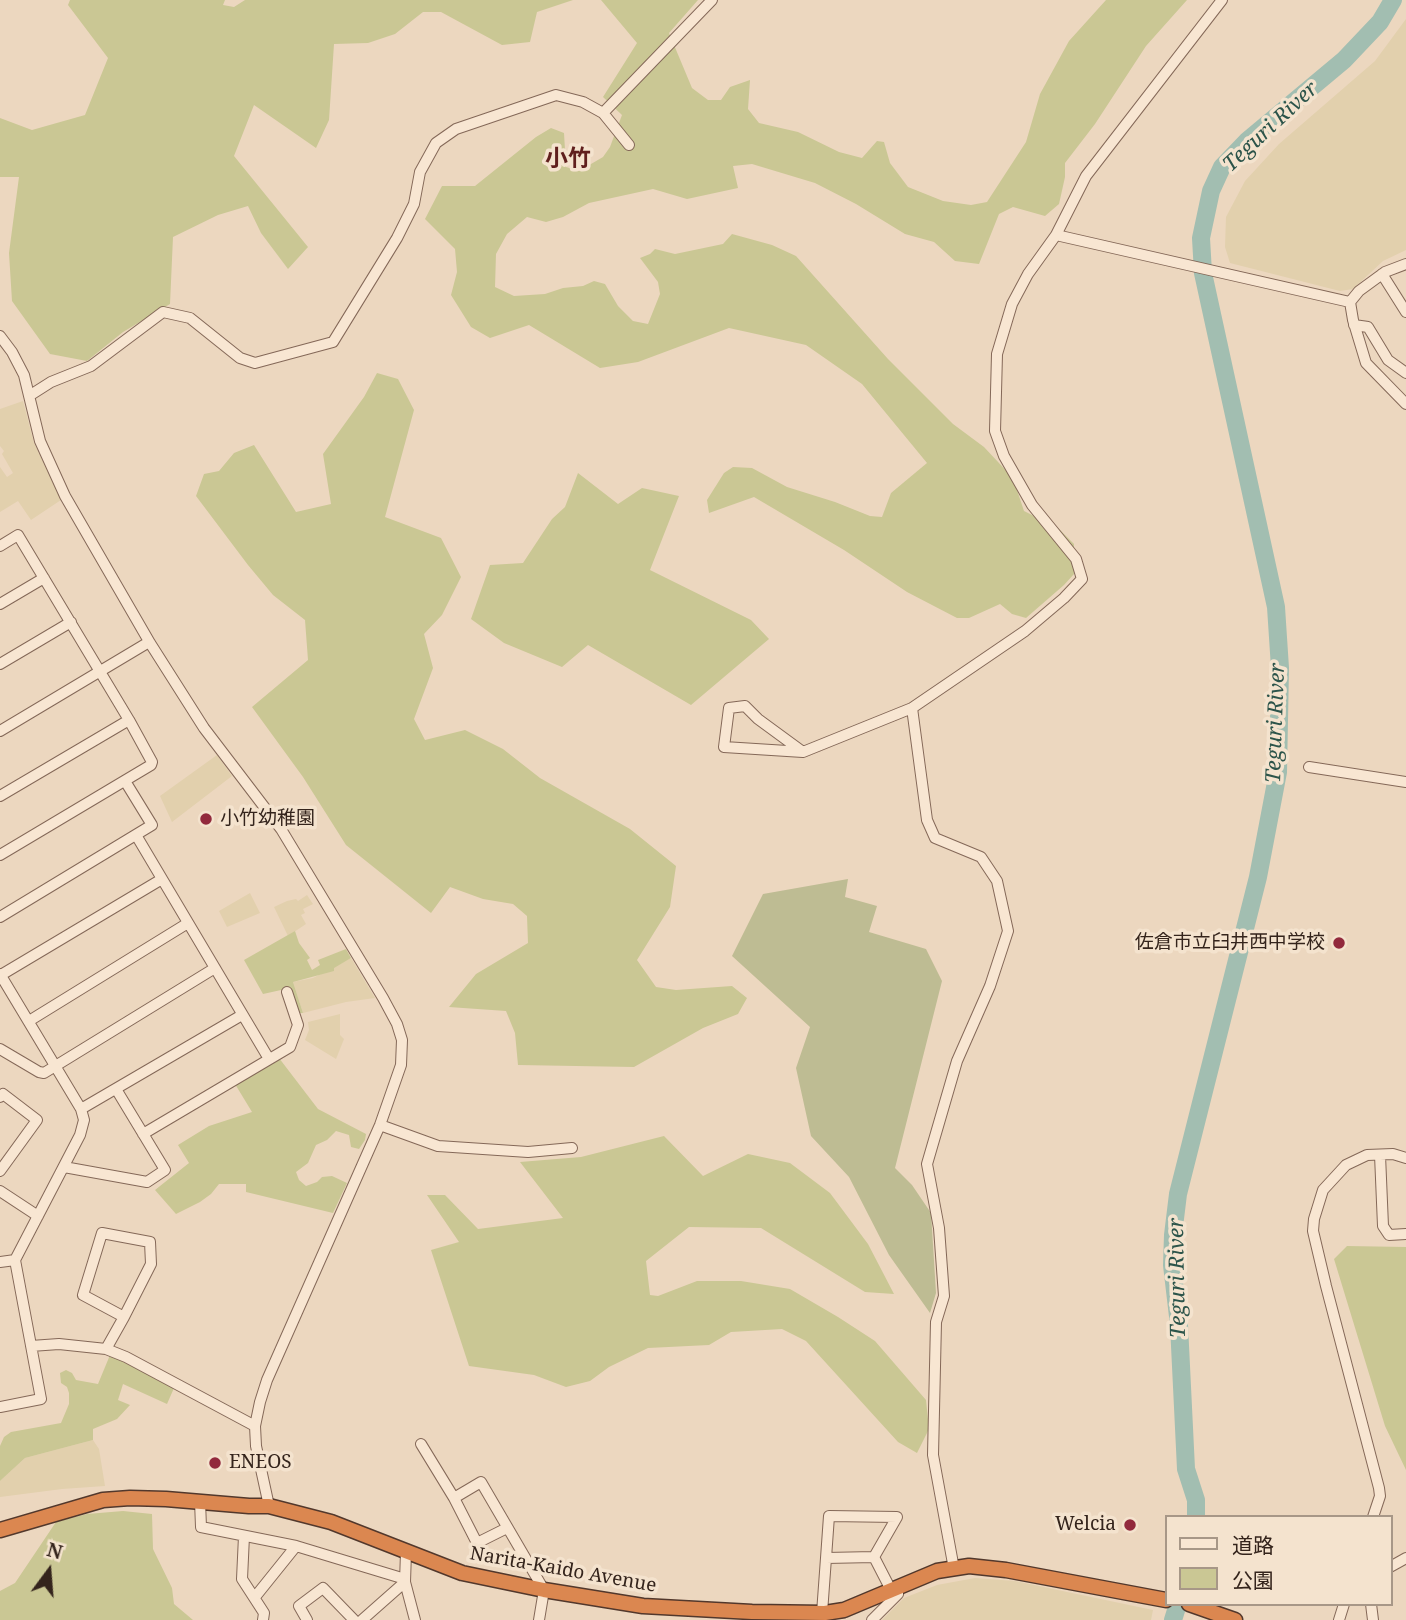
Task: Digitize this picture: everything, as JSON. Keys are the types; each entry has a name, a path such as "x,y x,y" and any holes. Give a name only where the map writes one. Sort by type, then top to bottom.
{"highway":[{"name":"Narita-Kaido Avenue","path":"0,1530 103,1500 130,1497 269,1506 331,1522 462,1573 643,1606 752,1612 844,1611 937,1571 977,1567 1164,1600"},
{"path":"1200,1606 1235,1620"}],"street":[{"path":"603,113 712,0"},
{"path":"803,752 758,719 745,706 729,708 724,747 803,752 912,708 1025,631 1082,579 1076,559 1032,505 1004,456 995,431 997,354 1009,317 1028,274 1056,235 1087,176 1222,0"},
{"path":"29,396 51,382 91,366 163,312 190,318 240,358 255,363 333,342 403,226 414,204 420,172 436,143 456,130 556,95 583,102 603,113 629,145"},
{"path":"1056,235 1350,302"},
{"path":"1406,264 1382,274 1359,291 1350,302 1366,363 1406,404"},
{"path":"1382,274 1404,305"},
{"path":"1354,325 1368,327 1388,360 1406,373"},
{"path":"0,336 18,360 24,375 40,441 55,479 149,642 204,728 281,830 397,1024 402,1040 401,1065 380,1125 267,1380 255,1426 256,1446 269,1506"},
{"path":"0,546 19,535 152,762 125,781 0,855"},
{"path":"0,604 44,578"},
{"path":"0,664 71,622"},
{"path":"0,731 149,642"},
{"path":"912,708 927,820 935,838 981,857 997,881 1009,931 990,986 957,1061 927,1164 939,1228 944,1296 936,1322 933,1455 954,1569"},
{"path":"0,796 129,720"},
{"path":"1309,767 1406,782"},
{"path":"0,917 152,825 125,781"},
{"path":"136,835 268,1059"},
{"path":"0,1408 41,1399 15,1260 83,1128 81,1110 0,974 162,879"},
{"path":"29,1021 188,923"},
{"path":"0,1049 44,1073 215,968"},
{"path":"143,1133 290,1047 298,1025 287,992"},
{"path":"81,1110 242,1015"},
{"path":"64,1167 148,1182 165,1170 116,1089"},
{"path":"0,1097 3,1094 37,1120 0,1171"},
{"path":"380,1125 438,1146 528,1152 572,1148"},
{"path":"1380,1154 1383,1226 1388,1235 1406,1234"},
{"path":"1374,1515 1380,1496 1379,1488 1313,1231 1318,1200 1330,1180 1367,1155 1406,1158"},
{"path":"0,1191 38,1216"},
{"path":"106,1349 124,1317 151,1264 150,1242 102,1233 83,1295 124,1317"},
{"path":"0,1262 15,1260"},
{"path":"30,1346 59,1344 106,1349 255,1426"},
{"path":"421,1444 454,1498 477,1543 507,1528"},
{"path":"454,1498 481,1482 544,1590 539,1620"},
{"path":"200,1502 201,1527 296,1546 405,1580"},
{"path":"822,1613 829,1516 897,1517 874,1557"},
{"path":"244,1536 242,1579 264,1613 263,1620"},
{"path":"255,1597 269,1583 296,1546"},
{"path":"407,1552 405,1580 415,1620"},
{"path":"826,1558 874,1557"},
{"path":"872,1620 898,1594 874,1557"},
{"path":"362,1620 405,1580"},
{"path":"307,1620 299,1606 323,1588 354,1620"}],"shaded area":[{"path":"1406,19 1406,250 1383,261 1353,289 1340,291 1230,263 1225,247 1226,217 1245,181 1279,144 1375,61"},
{"path":"23,401 34,443 61,500 31,520 18,501 0,512 0,467 7,477 13,473 0,446 0,409"},
{"path":"217,755 232,776 172,822 160,796"},
{"path":"848,879 845,897 877,906 869,932 926,949 942,981 895,1168 912,1185 931,1213 936,1293 930,1313 889,1255 849,1177 811,1136 796,1068 810,1027 732,956 763,894"},
{"path":"250,893 260,913 227,927 219,911"},
{"path":"307,895 313,904 303,909 305,913 301,915 306,924 288,936 274,907 287,901 298,901"},
{"path":"351,958 375,998 303,1013 293,982 313,978"},
{"path":"340,1014 340,1035 344,1039 336,1059 305,1040 309,1030 308,1022"},
{"path":"93,1440 99,1449 105,1486 0,1497 0,1481 25,1458"},
{"path":"975,1578 1015,1581 1153,1610 1151,1620 882,1620 904,1598 937,1585"}],"green space":[{"path":"70,0 225,0 223,5 234,7 245,0 573,0 537,12 530,42 502,45 441,12 423,12 395,34 368,43 334,44 329,120 316,148 254,105 234,156 308,247 288,269 261,233 248,206 218,215 173,237 170,304 123,332 87,361 50,354 12,301 9,253 19,177 0,177 0,118 32,130 85,115 108,58 68,5"},
{"path":"601,0 698,0 669,33 692,88 708,100 721,100 730,87 750,80 748,109 759,123 798,132 839,152 862,158 877,141 884,142 890,163 908,187 943,201 971,205 987,202 1026,142 1040,94 1069,41 1106,0 1187,0 1146,46 1095,124 1065,163 1059,204 1045,216 1013,207 999,214 979,264 955,261 934,242 905,234 815,183 752,164 733,166 738,188 687,199 653,189 589,203 563,217 546,222 527,217 507,234 496,254 495,287 514,296 545,294 594,281 605,284 618,306 633,321 648,324 660,294 658,282 640,258 655,249 675,254 723,244 732,234 772,245 796,256 888,359 953,424 984,447 1013,478 1024,511 1058,528 1074,544 1074,574 1026,618 1012,614 1000,604 969,618 957,618 907,592 844,550 754,497 709,513 707,500 724,473 733,467 752,468 787,487 870,516 882,517 891,493 927,463 862,384 806,345 729,328 638,362 600,368 529,325 490,338 471,327 451,295 457,272 455,249 425,219 442,186 475,186 551,128 564,133 566,167 579,171 603,157 610,147 622,115 603,97 637,43"},
{"path":"377,373 398,379 414,410 385,517 441,538 461,577 442,615 424,634 433,668 414,719 425,740 465,730 503,749 540,778 630,829 676,866 670,907 637,960 656,987 676,990 732,986 747,998 738,1014 703,1028 634,1067 518,1065 515,1033 506,1011 449,1007 476,974 528,943 527,916 513,904 483,899 450,887 431,913 346,845 303,777 252,707 308,660 305,620 273,595 196,496 204,474 219,471 234,453 254,445 296,512 331,504 323,454 364,397"},
{"path":"578,473 618,504 642,488 679,496 650,570 751,620 769,639 691,705 588,645 562,667 504,643 471,619 490,565 523,563 552,519 565,507"},
{"path":"295,931 299,943 310,958 307,960 312,970 320,965 318,960 346,949 351,958 334,968 334,971 293,982 303,1013 299,1013 290,988 263,994 244,960"},
{"path":"279,1058 318,1109 366,1134 359,1149 351,1147 349,1135 336,1131 327,1140 316,1145 308,1163 296,1172 299,1180 306,1186 322,1177 332,1176 347,1183 333,1213 246,1192 246,1184 219,1184 200,1202 176,1214 155,1190 189,1163 178,1145 209,1126 252,1112 235,1084"},
{"path":"664,1136 703,1176 748,1154 790,1163 830,1193 868,1244 894,1294 865,1292 761,1228 689,1227 646,1261 650,1295 658,1296 697,1281 741,1281 790,1289 838,1317 875,1341 926,1400 929,1429 917,1453 898,1442 806,1341 782,1329 731,1332 709,1345 648,1348 609,1367 590,1381 566,1387 534,1375 469,1366 431,1250 459,1242 427,1195 445,1195 478,1229 563,1218 520,1162 581,1157"},
{"path":"1347,1246 1406,1247 1406,1470 1385,1426 1334,1259"},
{"path":"110,1355 174,1388 167,1404 123,1384 118,1400 130,1405 117,1419 93,1429 93,1440 25,1458 0,1481 0,1446 4,1437 11,1432 61,1423 69,1404 69,1393 67,1387 61,1383 60,1373 66,1370 72,1373 76,1380 98,1384"},
{"path":"123,1511 152,1514 153,1549 172,1588 174,1604 193,1620 0,1620 0,1591 15,1583 56,1522 87,1514"}],"waterway":[{"name":"Teguri River","path":"1196,1515 1196,1500 1186,1469 1179,1325 1172,1265 1173,1235 1178,1194 1258,877 1278,772 1280,668 1276,607 1203,273 1201,238 1211,191 1222,167 1247,141 1344,60 1380,22 1393,0"},
{"name":"Teguri River","path":"1173,1620 1177,1606"}],"place":[{"name":"小竹幼稚園","path":"206,819"},
{"name":"佐倉市立臼井西中学校","path":"1339,943"},
{"name":"ENEOS","path":"215,1463"},
{"name":"Welcia","path":"1130,1525"}],"district":[{"name":"小竹","path":"568,159"}]}
